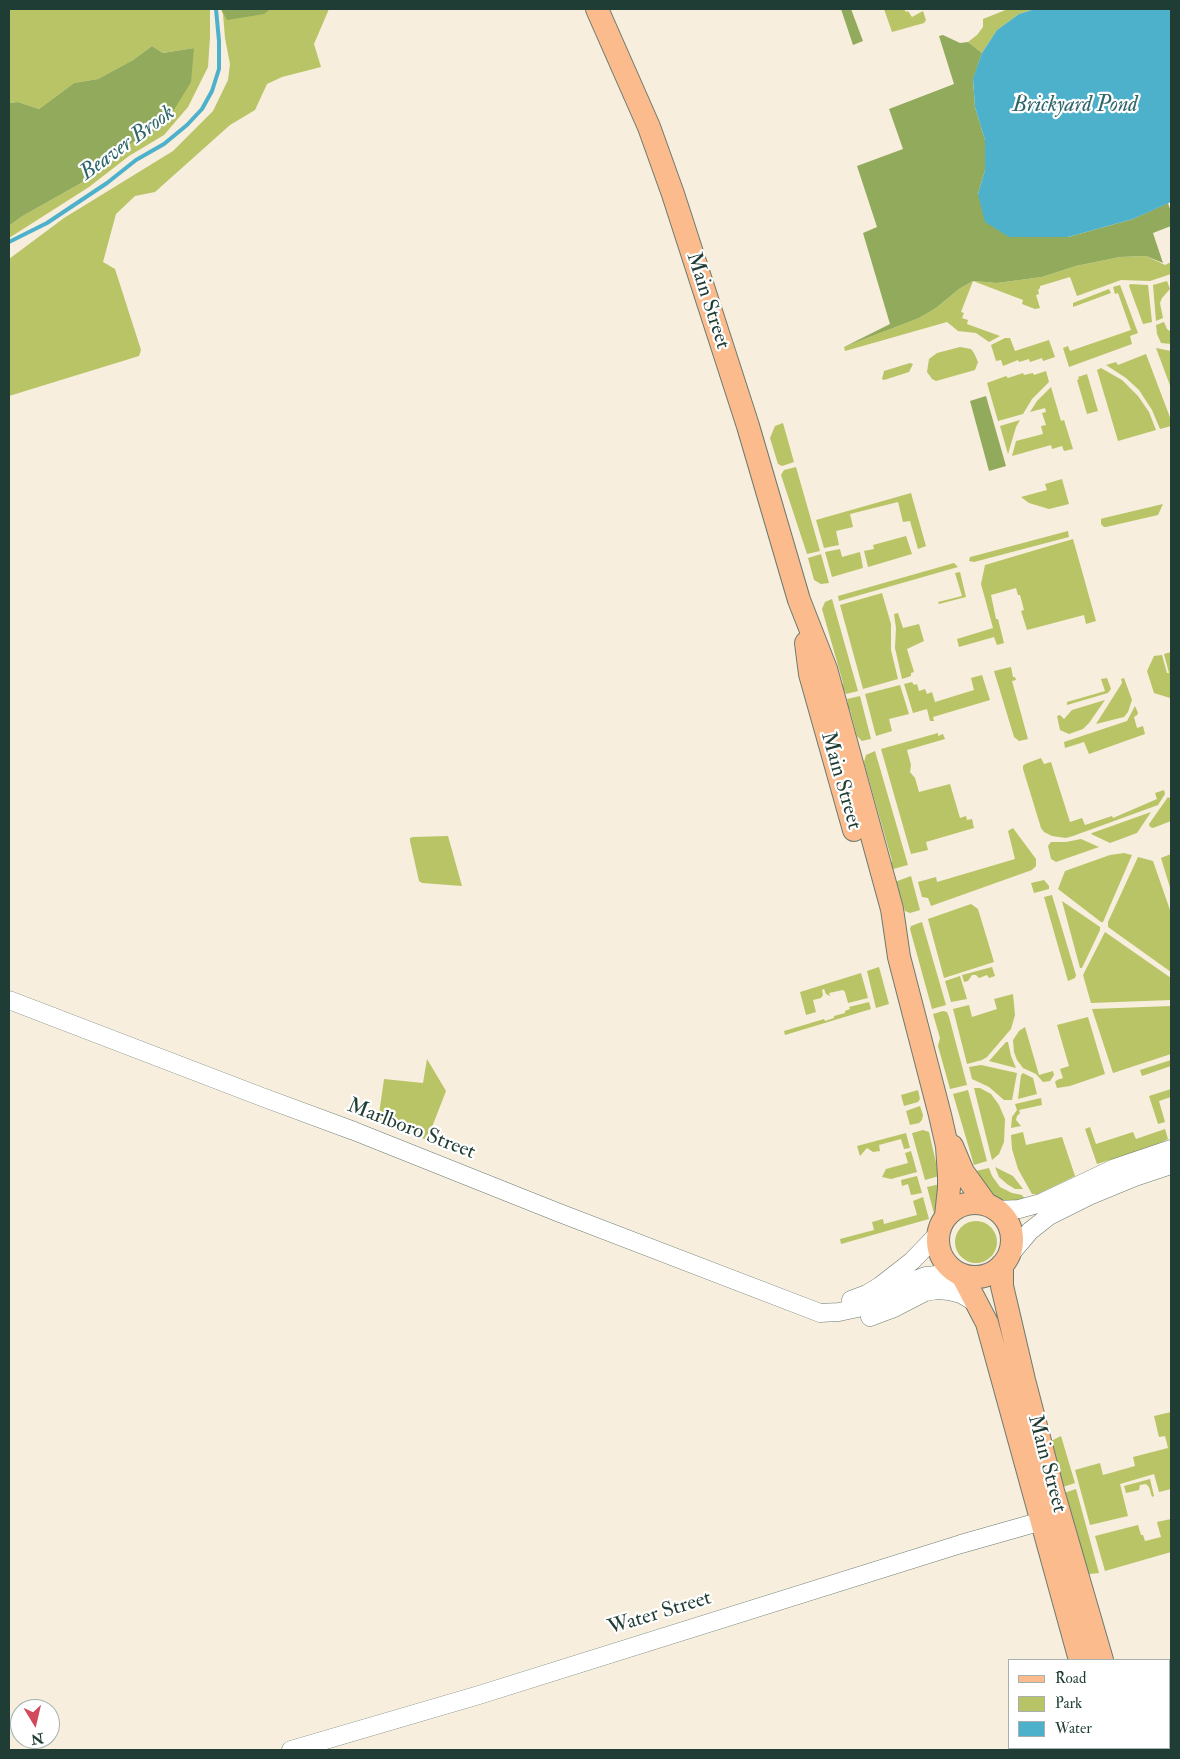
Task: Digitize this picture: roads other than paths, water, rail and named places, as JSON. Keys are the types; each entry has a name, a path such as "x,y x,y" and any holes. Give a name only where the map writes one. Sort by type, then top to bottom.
{"main road":[{"name":"Main Street","path":"598,9 649,127 673,194 748,426 799,600 810,674 877,913 899,957 940,1114 948,1162 949,1188 942,1225"},
{"name":"Main Street","path":"940,1114 963,1172 992,1207"},
{"path":"976,1202 992,1207 1005,1217 1010,1226 1012,1242 1005,1261 993,1272 982,1277 959,1274 950,1269 940,1255 937,1244 942,1225 954,1208 964,1204 976,1202"},
{"name":"Main Street","path":"1005,1261 1002,1286 1026,1387 1053,1491 1102,1659"},
{"name":"Main Street","path":"959,1274 978,1304 991,1336 1080,1659"}],"street":[{"name":"Marlboro Street","path":"9,1000 354,1131 553,1211 820,1313 839,1312 867,1306 882,1300 920,1278 935,1274 959,1274"},
{"path":"992,1207 1019,1209 1032,1206 1114,1168 1171,1149"},
{"path":"1005,1261 1030,1231 1049,1216 1089,1196 1135,1177 1171,1165"},
{"name":"Marlboro Street","path":"796,1303 827,1304 854,1299 867,1294 912,1261 942,1225"},
{"path":"820,1313 841,1319 864,1318 880,1314 925,1292 937,1290 961,1294 978,1304"},
{"name":"Water Street","path":"291,1750 479,1695 961,1544 1042,1521"}],"water":[{"name":"Brickyard Pond","path":"1035,9 1171,9 1171,202 1133,219 1068,237 1009,237 985,222 978,194 985,170 985,140 975,107 973,79 982,53 997,30 1019,14"}],"waterway":[{"name":"Beaver Brook","path":"9,242 47,223 107,183 136,160 164,144 187,125 202,109 212,91 219,69 216,9"}]}
